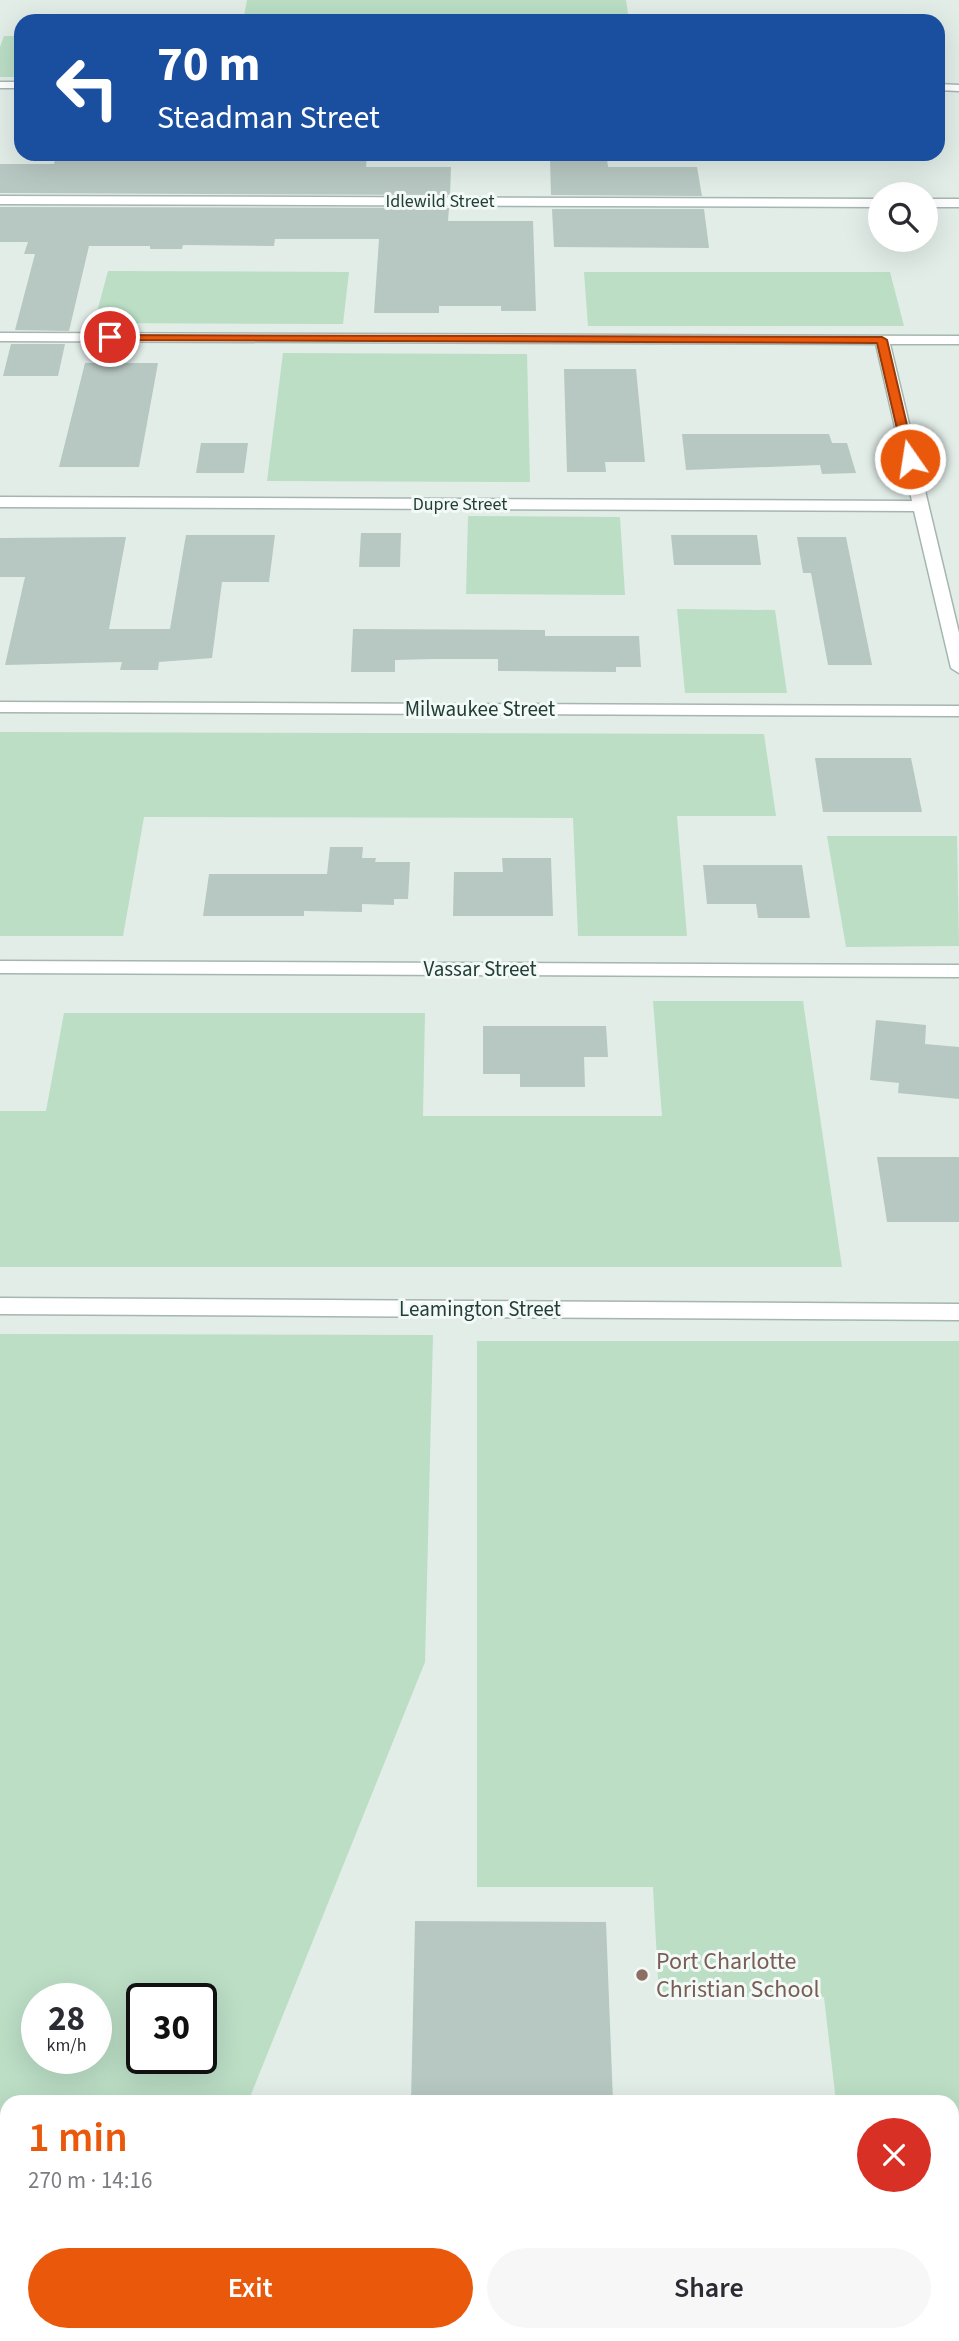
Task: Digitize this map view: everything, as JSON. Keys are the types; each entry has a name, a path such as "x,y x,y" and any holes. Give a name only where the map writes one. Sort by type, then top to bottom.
{"street":[{"name":"Idlewild Street","path":"0,200 868,203"},
{"path":"938,203 959,203"},
{"path":"0,337 959,340"},
{"path":"882,340 959,668"},
{"name":"Dupre Street","path":"0,502 921,506"},
{"name":"Milwaukee Street","path":"0,707 959,711"},
{"name":"Vassar Street","path":"0,967 959,971"},
{"name":"Leamington Street","path":"0,1306 959,1312"}],"green space":[{"path":"247,0 626,0 628,14 244,14"},
{"path":"4,36 14,36 14,77 0,77 0,47"},
{"path":"108,271 349,272 343,324 94,323"},
{"path":"584,272 890,272 904,326 588,326"},
{"path":"283,353 527,354 530,482 267,481"},
{"path":"468,516 620,517 625,595 466,594"},
{"path":"677,609 775,610 787,693 685,693"},
{"path":"0,732 764,734 776,816 677,816 687,936 578,936 573,818 144,817 123,936 0,936"},
{"path":"827,836 957,836 959,946 846,947"},
{"path":"653,1001 803,1001 842,1267 0,1267 0,1111 46,1111 64,1013 425,1013 423,1116 662,1116"},
{"path":"0,1334 433,1335 425,1662 251,2095 0,2095"},
{"path":"477,1341 959,1341 959,2095 835,2095 824,1997 659,1997 653,1887 477,1887"}],"building":[{"path":"55,161 367,161 366,167 451,167 450,195 0,193 0,164 54,164"},
{"path":"550,161 607,161 608,167 697,167 702,196 551,195"},
{"path":"0,207 449,208 448,221 533,221 536,311 501,311 501,306 439,306 439,313 374,313 379,239 275,239 274,246 183,245 182,249 150,249 150,246 89,246 69,331 15,330 35,254 24,254 28,242 0,242"},
{"path":"552,209 704,209 709,248 554,247"},
{"path":"11,344 65,344 58,376 3,376"},
{"path":"85,363 158,363 139,467 59,467"},
{"path":"564,369 636,369 645,462 605,462 606,472 567,472"},
{"path":"682,434 829,434 832,443 847,443 856,473 822,474 820,465 686,470"},
{"path":"201,443 248,443 244,473 196,473"},
{"path":"361,533 401,533 400,567 359,567"},
{"path":"186,535 275,535 269,582 222,582 212,658 159,662 158,670 120,670 122,662 5,665 25,577 0,577 0,538 126,537 109,629 170,629"},
{"path":"671,535 757,535 761,565 674,565"},
{"path":"797,537 846,537 872,665 828,665 811,573 803,573"},
{"path":"353,629 545,630 545,636 639,636 641,667 616,667 616,672 498,671 498,659 432,659 395,660 395,672 351,672"},
{"path":"815,758 911,758 922,812 823,812"},
{"path":"330,847 363,847 362,858 376,858 375,862 410,862 408,899 394,899 394,905 362,904 362,912 304,911 304,916 203,916 209,874 327,874"},
{"path":"502,858 551,858 553,916 453,916 454,872 503,872"},
{"path":"703,865 802,865 810,918 758,918 756,904 707,904"},
{"path":"876,1020 926,1025 925,1044 959,1047 959,1099 898,1093 899,1083 870,1080"},
{"path":"483,1026 606,1026 608,1057 584,1057 585,1087 520,1087 520,1074 483,1074"},
{"path":"877,1157 959,1157 959,1222 887,1222"},
{"path":"415,1921 606,1922 613,2095 411,2095"}],"place":[{"name":"Port Charlotte Christian School","path":"642,1975"}],"route":[{"path":"110,337 882,340 910,459"}]}
